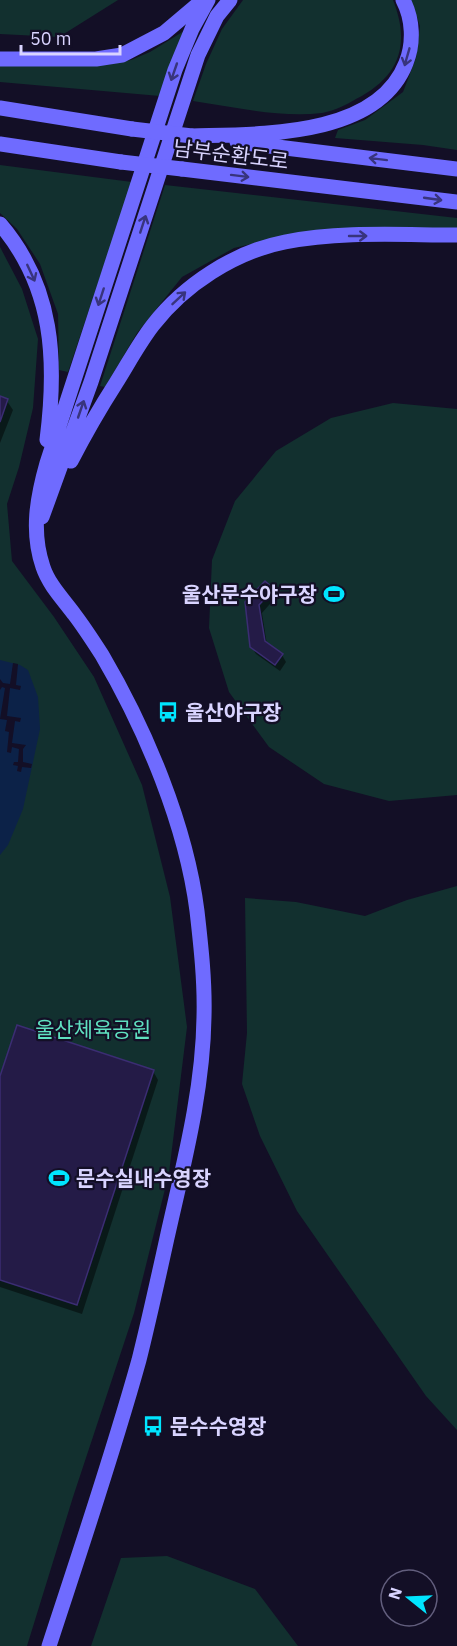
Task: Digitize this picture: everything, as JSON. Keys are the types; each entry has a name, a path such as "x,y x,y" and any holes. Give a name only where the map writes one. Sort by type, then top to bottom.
{"main road":[{"path":"0,58 96,59 122,55 164,33 203,0"},
{"path":"39,490 175,70 192,28 208,0"},
{"path":"37,544 40,526 91,382 198,55 217,16 230,0"},
{"path":"192,136 241,135 307,128 344,118 373,104 394,84 408,56 412,37 410,19 403,0"},
{"path":"0,108 132,129"},
{"name":"남부순환도로","path":"0,113 457,168"},
{"name":"남부순환도로","path":"0,144 121,162 457,202"},
{"path":"0,149 121,162"},
{"path":"0,224 14,242 34,278 47,318 50,336 52,360 50,411 35,518 37,544 44,569 56,591 86,630 107,665 153,756 167,792 190,871 197,908 204,1018 197,1093 190,1132 151,1311 114,1444 49,1646"},
{"path":"40,526 81,441 146,335 176,300 200,280 254,251 284,242 341,236 457,235"}],"green space":[{"path":"0,0 118,0 59,37 0,34"},
{"path":"243,0 393,0 401,31 401,45 397,58 391,70 371,90 344,106 322,113 274,113 193,101 222,29"},
{"path":"411,0 457,0 457,150 335,138 338,130 365,120 403,92 416,58 420,26"},
{"path":"184,31 160,96 0,82 0,66 107,65 131,60 150,52"},
{"path":"0,165 132,182 68,372 59,370 58,314 40,264 17,229 0,213"},
{"path":"165,185 457,218 457,228 295,234 234,248 182,277 137,333 105,387 100,386"},
{"name":"울산체육공원","path":"0,247 22,289 38,339 33,408 19,467 7,504 12,561 54,617 94,677 142,785 170,897 187,1027 169,1173 134,1313 27,1646 0,1646"},
{"name":"울산문수야구장","path":"393,403 457,409 457,795 389,801 324,784 269,747 229,692 209,628 212,560 235,501 276,451 331,418"},
{"path":"457,886 457,1430 426,1396 297,1211 260,1136 242,1084 247,1033 245,898 296,902 365,916 407,900"},
{"path":"167,1556 255,1589 298,1646 91,1646 121,1558"}],"water":[{"path":"0,660 20,665 28,670 38,697 40,729 23,809 8,845 0,855"}],"pier":[{"path":"13,663 18,664 16,685 21,686 20,690 10,688 7,716 21,718 20,722 15,721 12,743 26,745 23,749 23,762 32,764 31,768 22,767 21,772 17,771 18,766 13,765 14,762 18,762 19,749 12,747 11,753 7,752 9,732 5,731 7,720 0,719 5,688 2,687 0,690 0,679 3,683 10,684"}],"building":[{"path":"0,396 8,399 0,422"},
{"path":"265,581 274,589 259,605 265,641 283,654 275,665 250,647 245,602"},
{"name":"문수실내수영장","path":"17,1025 154,1070 77,1305 0,1280 0,1076"}],"place":[{"name":"울산문수야구장","path":"334,594"},
{"name":"울산야구장","path":"168,712"},
{"name":"문수실내수영장","path":"59,1178"},
{"name":"문수수영장","path":"153,1426"}]}
